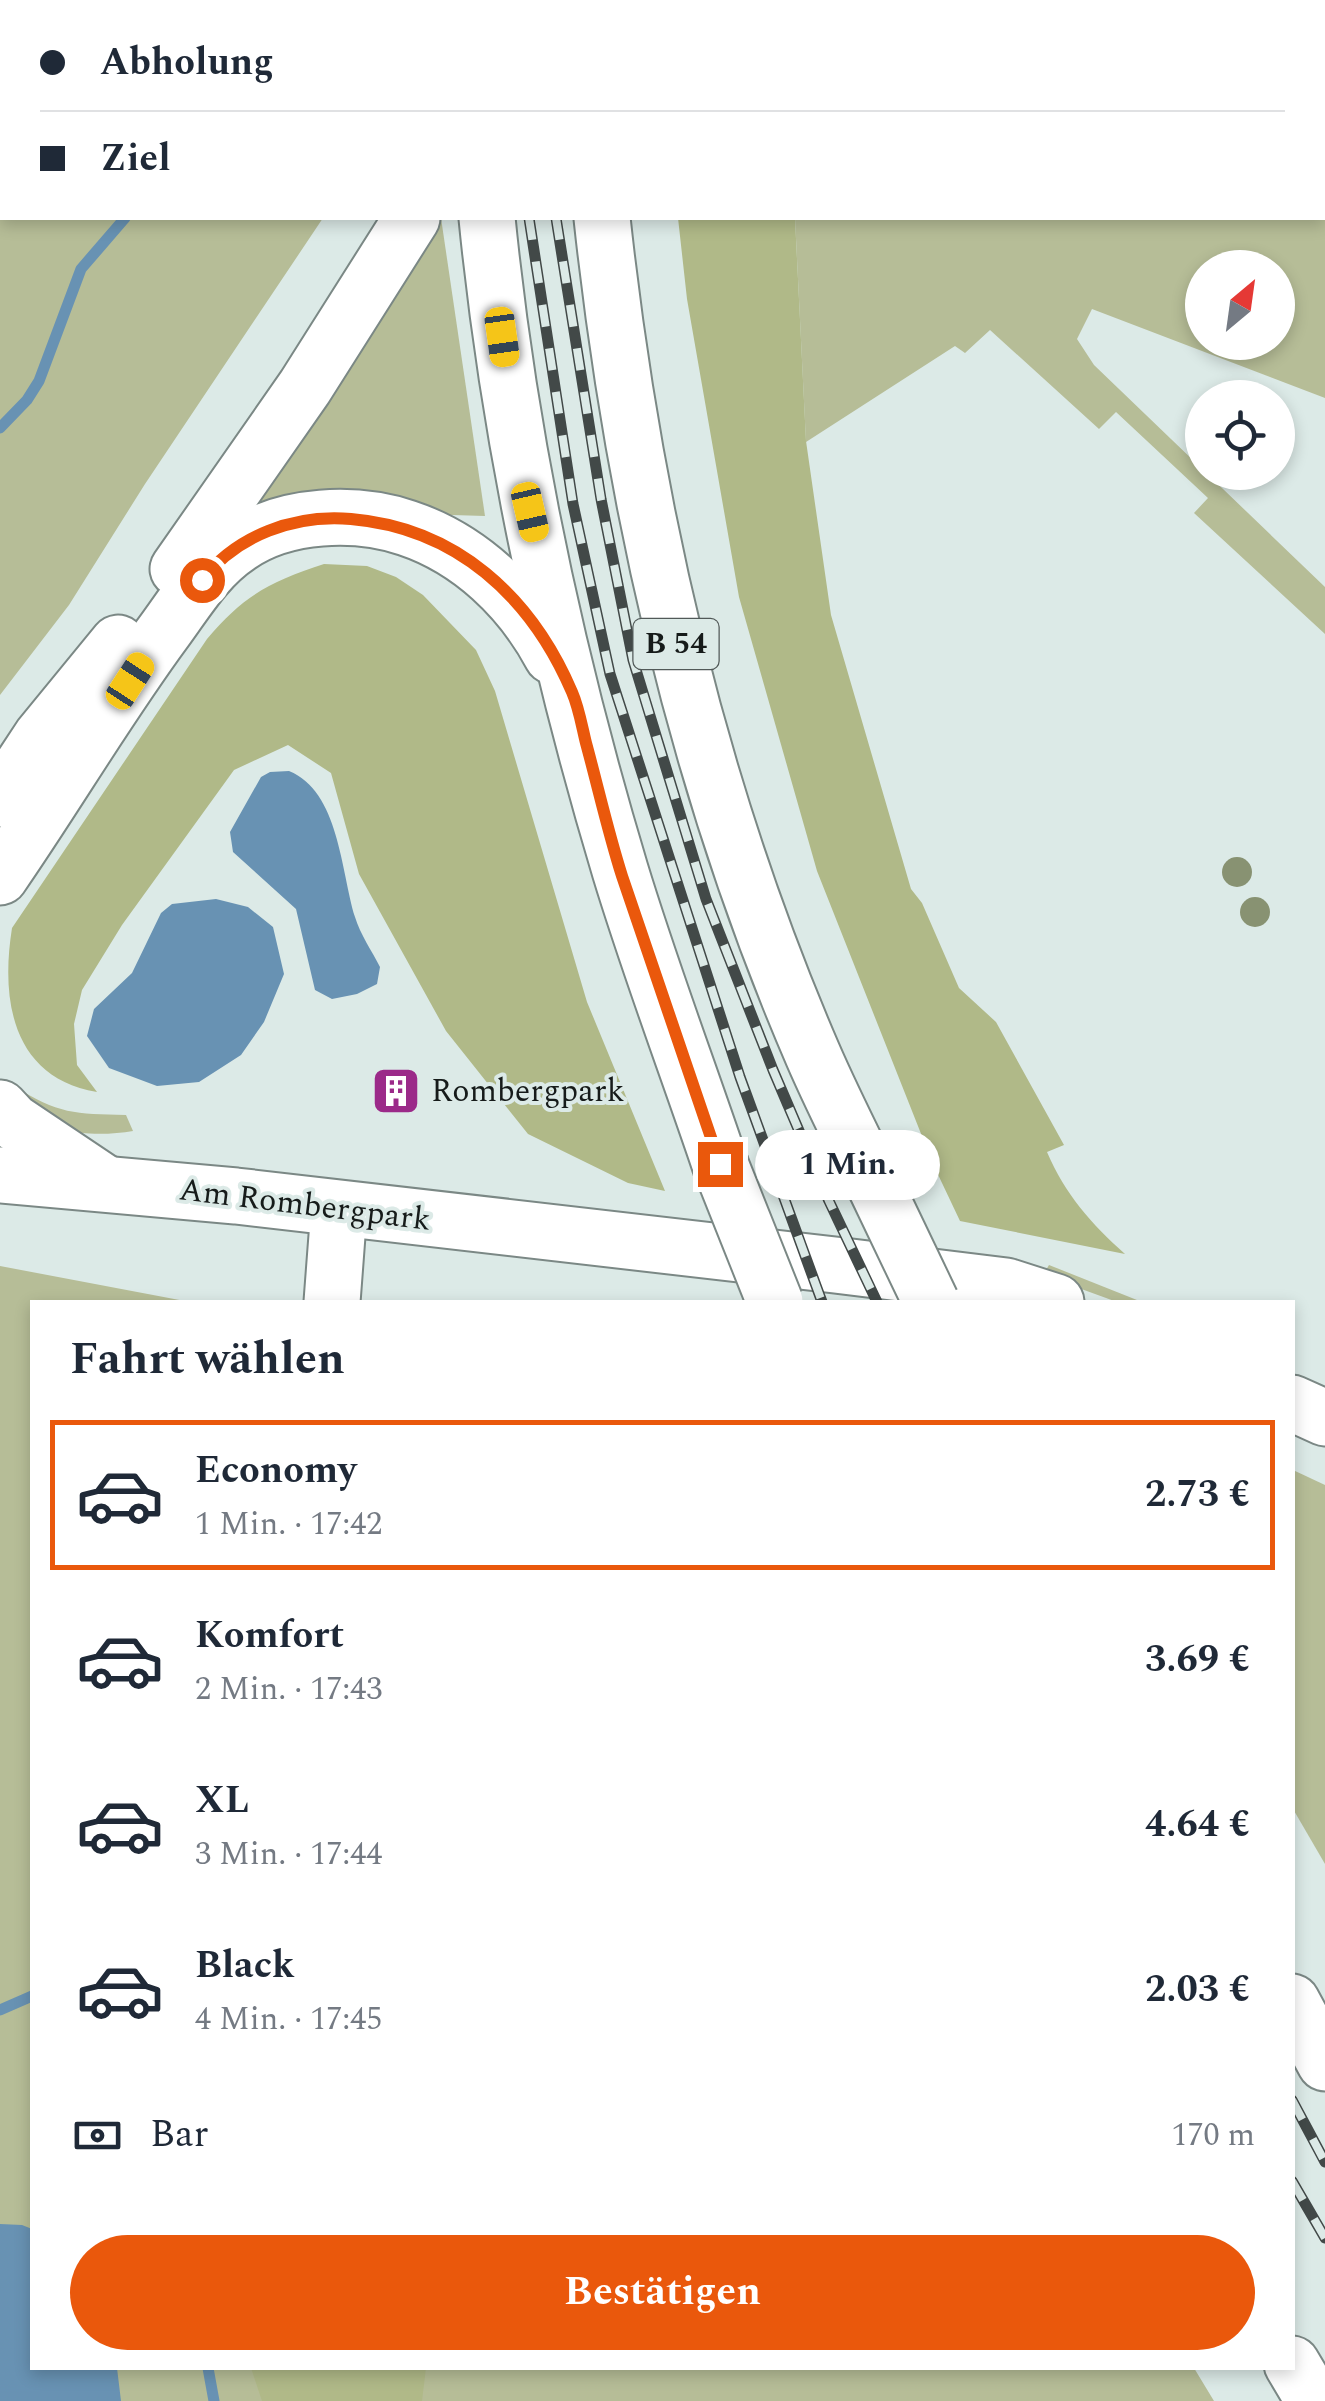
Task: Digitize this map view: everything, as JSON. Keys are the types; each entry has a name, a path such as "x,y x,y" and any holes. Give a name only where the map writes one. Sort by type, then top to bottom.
{"main road":[{"path":"0,799 41,737 195,548 305,387 411,220"},
{"path":"487,220 521,476 573,694 620,870 720,1164 774,1300"},
{"name":"B 54","path":"602,220 614,329 641,487 660,581 711,774 813,1055 931,1300"},
{"path":"0,877 150,650 198,585 216,563 242,543 269,530 306,520 344,518 391,522 426,534 479,567 502,588 544,640 573,694"},
{"path":"0,1108 12,1121 103,1182"},
{"name":"Am Rombergpark","path":"0,1174 103,1182 1006,1286 1050,1300"},
{"path":"332,1300 339,1209"},
{"path":"1295,1405 1325,1418"},
{"path":"1295,2369 1314,2401"}],"green space":[{"path":"0,220 322,220 69,605 0,695"},
{"path":"425,220 441,220 485,516 253,509"},
{"path":"678,220 795,220 806,441 831,615 911,889 922,903 959,988 996,1022 1064,1145 1047,1152 1062,1181 1090,1220 1125,1254 960,1221 933,1164 817,871 739,597 687,299"},
{"path":"795,220 1325,220 1325,398 1295,387 1295,380 1278,380 1226,360 1295,360 1295,250 1185,250 1185,345 1092,309 1077,339 1094,365 1185,452 1185,476 1116,412 1099,429 990,330 965,353 955,346 806,442"},
{"path":"1199,490 1224,490 1325,587 1325,634 1194,513 1208,498"},
{"path":"324,564 367,566 396,577 423,595 476,650 495,691 587,1002 665,1191 628,1183 528,1134 446,1031 359,874 331,773 288,745 234,770 122,925 82,990 74,1024 77,1065 97,1092 69,1084 47,1071 30,1054 12,1009 12,928 207,639 259,592"},
{"path":"14,1086 67,1111 126,1115 133,1131 94,1134 54,1126 33,1112"},
{"path":"1049,1265 1137,1300 1112,1300 1043,1275"},
{"path":"0,1266 179,1300 30,1300 30,2370 1195,2370 1214,2401 0,2401"},
{"path":"1295,1471 1325,1485 1325,1864 1295,1812"},
{"path":"252,2370 426,2370 422,2401 262,2401"}],"water":[{"path":"289,771 306,781 328,814 355,917 380,967 377,984 357,994 332,999 315,990 296,909 233,852 230,832 261,777 270,772"},
{"path":"216,899 248,907 273,927 284,974 264,1022 241,1055 199,1082 157,1086 109,1068 87,1036 94,1009 132,973 161,913 172,904"},
{"path":"0,2224 22,2225 30,2228 30,2370 117,2370 121,2401 0,2401"}],"waterway":[{"path":"0,428 39,381 81,269 123,220"},
{"path":"0,2010 30,1997"},
{"path":"208,2370 214,2401"}],"railway":[{"path":"529,220 573,504 610,674 740,1077 821,1300"},
{"path":"556,220 601,499 633,660 706,899 773,1070 876,1300"},
{"path":"1295,2106 1325,2162"},
{"path":"1295,2186 1325,2238"}],"place":[{"name":"Rombergpark","path":"396,1091"}],"route":[{"path":"202,580 242,543 269,530 306,520 344,518 391,522 426,534 479,567 502,588 544,640 573,694 620,870 720,1164"}]}
